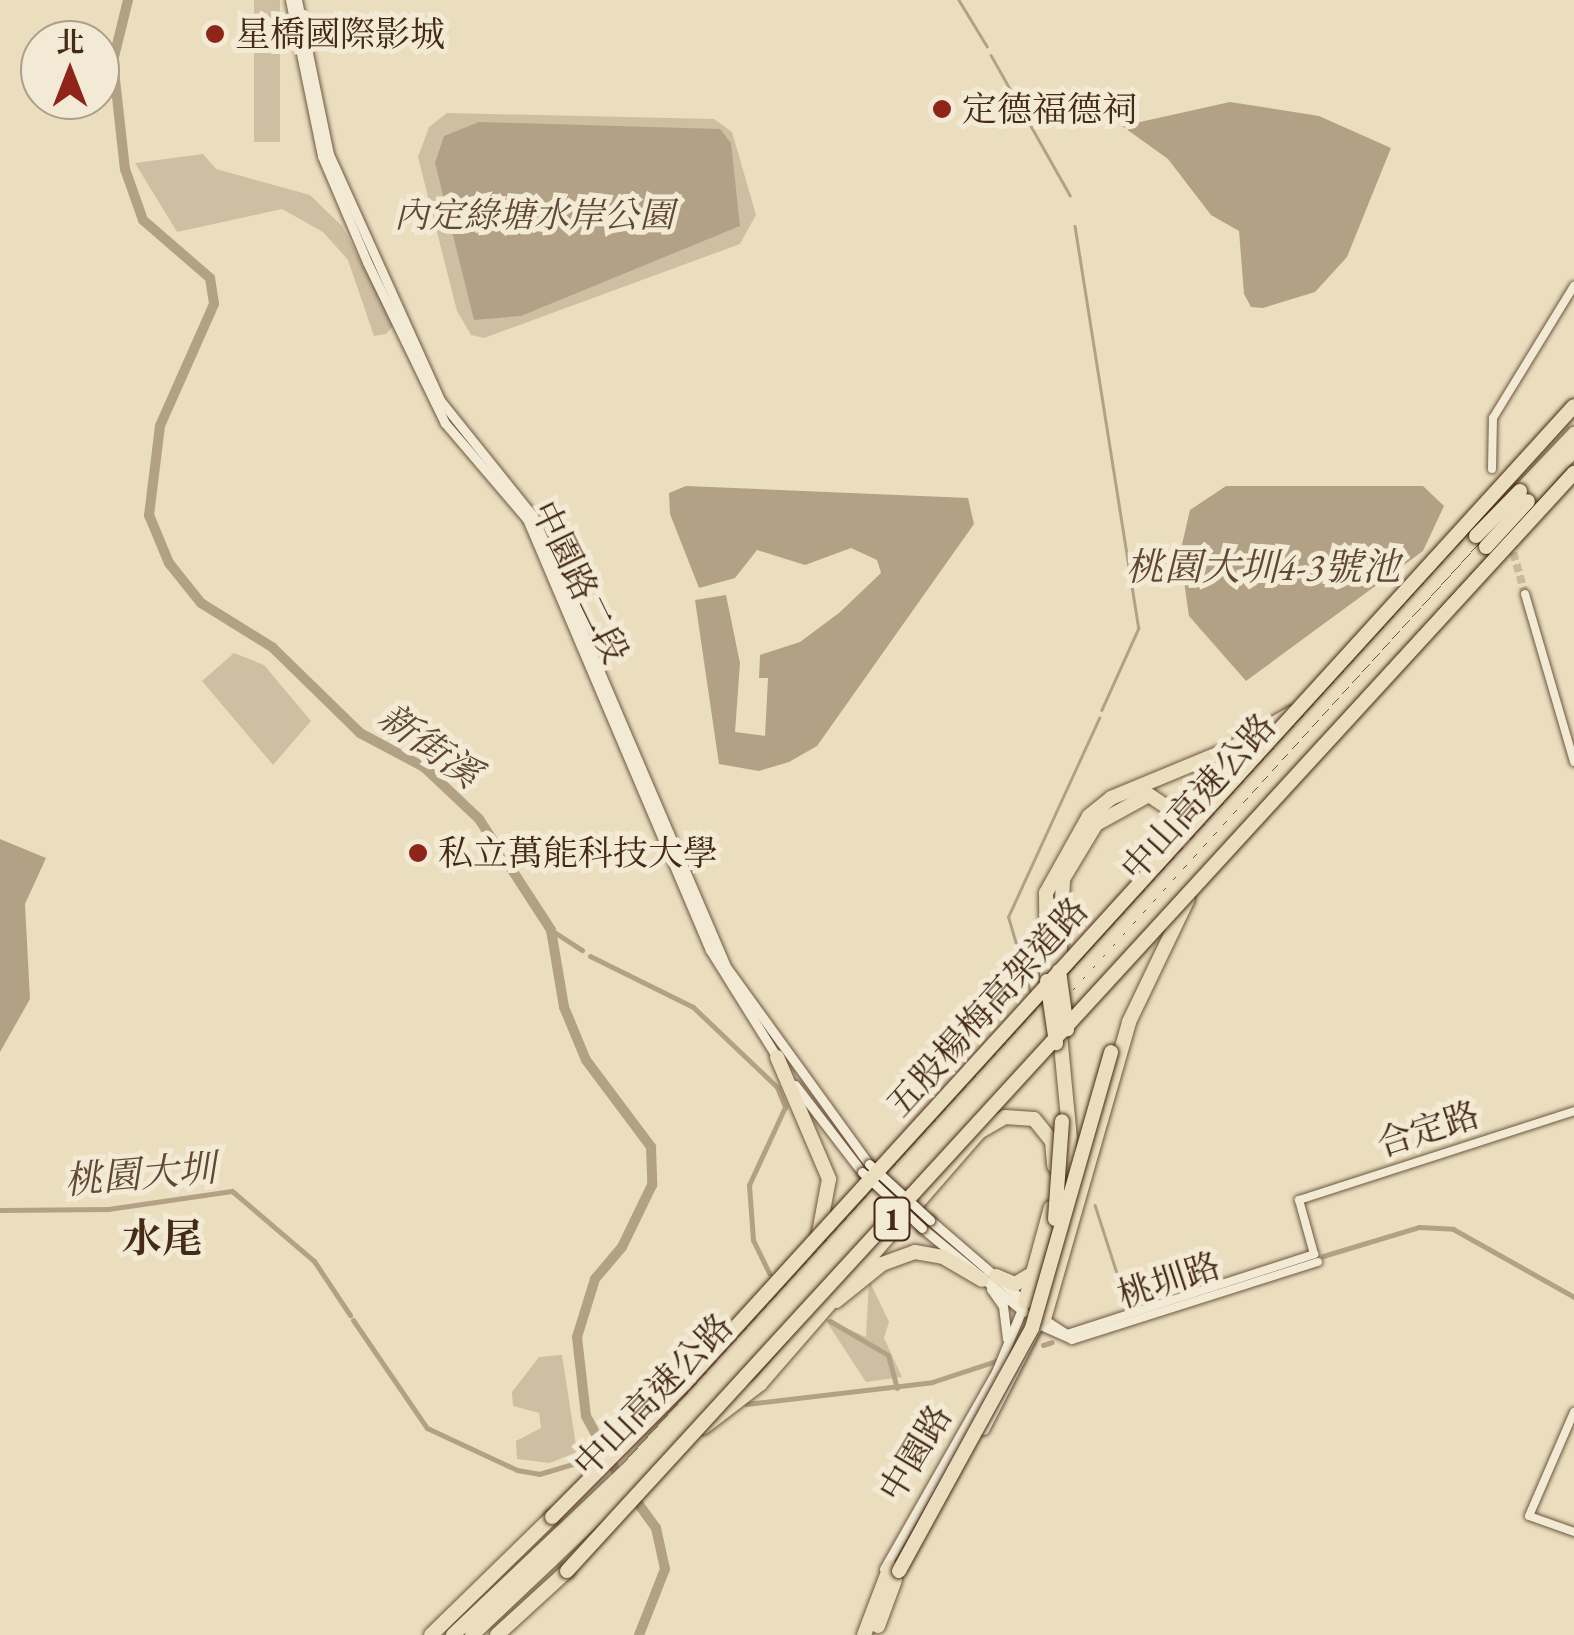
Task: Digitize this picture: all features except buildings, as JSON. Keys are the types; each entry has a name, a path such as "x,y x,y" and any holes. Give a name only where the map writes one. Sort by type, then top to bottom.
{"highway":[{"name":"五股楊梅高架道路","path":"431,1635 684,1384 1574,406"},
{"name":"中山高速公路","path":"637,1470 1127,918 1350,674 1524,496 1574,434"},
{"name":"中山高速公路","path":"1524,496 1574,450"},
{"name":"五股楊梅高架道路","path":"496,1635 567,1570 1574,473"},
{"name":"中山高速公路","path":"472,1635 637,1470 1285,766 1481,542"},
{"path":"1069,1226 1076,1129 1052,974 1052,905 1062,866 1111,798 1234,747 1350,674"},
{"path":"877,1631 894,1569 1032,1328 1111,1052 1140,980 1188,899 1285,766"},
{"path":"1052,974 1058,899 1070,860 1109,811 1149,795 1168,801 1184,838 1127,918"},
{"path":"1033,1314 1069,1226 1128,1022 1188,899"},
{"path":"862,1635 1024,1326 1053,1231 1062,1120 1061,1036"},
{"path":"1033,1314 1068,1168 1061,1036"},
{"path":"776,1058 829,1178 827,1218 778,1308"},
{"path":"637,1470 760,1384 805,1328 993,1122 1025,1116 1047,1132 1054,1152 1050,1221"},
{"path":"1033,1314 1040,1259 1068,1168"},
{"path":"805,1328 902,1254 929,1252 984,1275 1020,1283 1040,1259"},
{"name":"中山高速公路","path":"453,1635 615,1491"}],"main road":[{"name":"中園路二段","path":"293,0 329,154 400,324 456,426 527,519 710,950 776,1058 865,1168"},
{"name":"中園路二段","path":"502,486 532,516 581,618 727,968 865,1168"},
{"path":"865,1168 1033,1314"},
{"path":"926,1224 1033,1314"},
{"path":"984,1275 1003,1306 1007,1342"},
{"name":"中園路","path":"862,1635 894,1543 1007,1342 1033,1314"},
{"name":"中園路","path":"877,1631 994,1413 1033,1314"}],"street":[{"path":"1492,469 1488,432 1498,405 1574,286"},
{"path":"1525,594 1574,762"},
{"name":"合定路","path":"1316,1258 1300,1200 1574,1111"},
{"name":"桃圳路","path":"1033,1314 1067,1334 1316,1258"},
{"path":"1574,1412 1529,1516 1574,1532"}],"green space":[{"path":"254,0 280,0 280,142 254,142"},
{"name":"內定綠塘水岸公園","path":"447,113 714,119 732,132 756,215 740,244 484,338 471,335 457,311 418,157 429,127"},
{"path":"203,154 216,169 310,195 342,226 394,325 386,334 374,336 348,260 323,232 282,209 177,232 135,163"},
{"path":"234,653 264,665 311,721 273,765 202,681"},
{"path":"869,1280 889,1322 884,1338 902,1377 866,1382 824,1318 866,1337"},
{"path":"562,1355 577,1452 550,1463 517,1459 516,1441 541,1428 539,1413 513,1406 512,1392 539,1357"}],"water":[{"path":"1230,102 1319,116 1391,148 1347,257 1315,292 1263,308 1251,307 1244,294 1239,231 1211,215 1168,159 1122,126"},
{"name":"內定綠塘水岸公園","path":"479,122 720,129 731,143 740,226 521,316 474,320 435,163 444,136"},
{"path":"686,486 968,498 974,524 817,746 789,762 759,771 719,764 695,600 726,595 740,663 735,732 765,736 768,678 759,678 760,655 800,642 839,613 881,573 877,560 851,548 805,565 757,550 735,578 699,588 670,514 669,493"},
{"name":"桃園大圳4-3號池","path":"1226,486 1423,486 1444,506 1423,551 1246,681 1189,616 1180,553 1190,510"},
{"path":"0,839 46,858 25,904 30,999 0,1052"}],"waterway":[{"name":"新街溪","path":"128,0 113,61 125,169 143,220 210,278 214,304 160,426 149,515 169,563 201,603 272,647 360,733 424,767 479,819 551,930 564,1007 586,1060 651,1147 652,1185 622,1247 595,1279 577,1337 586,1416 622,1482"},
{"path":"959,0 987,46"},
{"path":"991,55 1070,195"},
{"path":"1075,226 1139,628 1102,710"},
{"path":"1030,992 1008,917 1099,718"},
{"path":"551,930 582,950"},
{"path":"590,956 693,1007 777,1087 785,1107 749,1185 753,1240 769,1273"},
{"name":"桃園大圳","path":"0,1210 108,1209 232,1191 314,1261 350,1315"},
{"path":"1095,1205 1129,1310"},
{"name":"桃園大圳","path":"1323,1256 1419,1227 1453,1229 1574,1297"},
{"name":"桃園大圳","path":"353,1320 427,1428 517,1470 539,1474 593,1458"},
{"path":"830,1321 888,1355 897,1388"},
{"name":"桃園大圳","path":"1043,1345 1052,1342"},
{"name":"桃園大圳","path":"746,1404 932,1382 996,1361"},
{"name":"新街溪","path":"632,1495 656,1528 665,1569 639,1635"}],"tunnel":[{"path":"1510,541 1525,594"}],"place":[{"name":"星橋國際影城","path":"215,34"},
{"name":"定德福德祠","path":"942,109"},
{"name":"私立萬能科技大學","path":"418,853"}],"district":[{"name":"水尾","path":"162,1238"}]}
